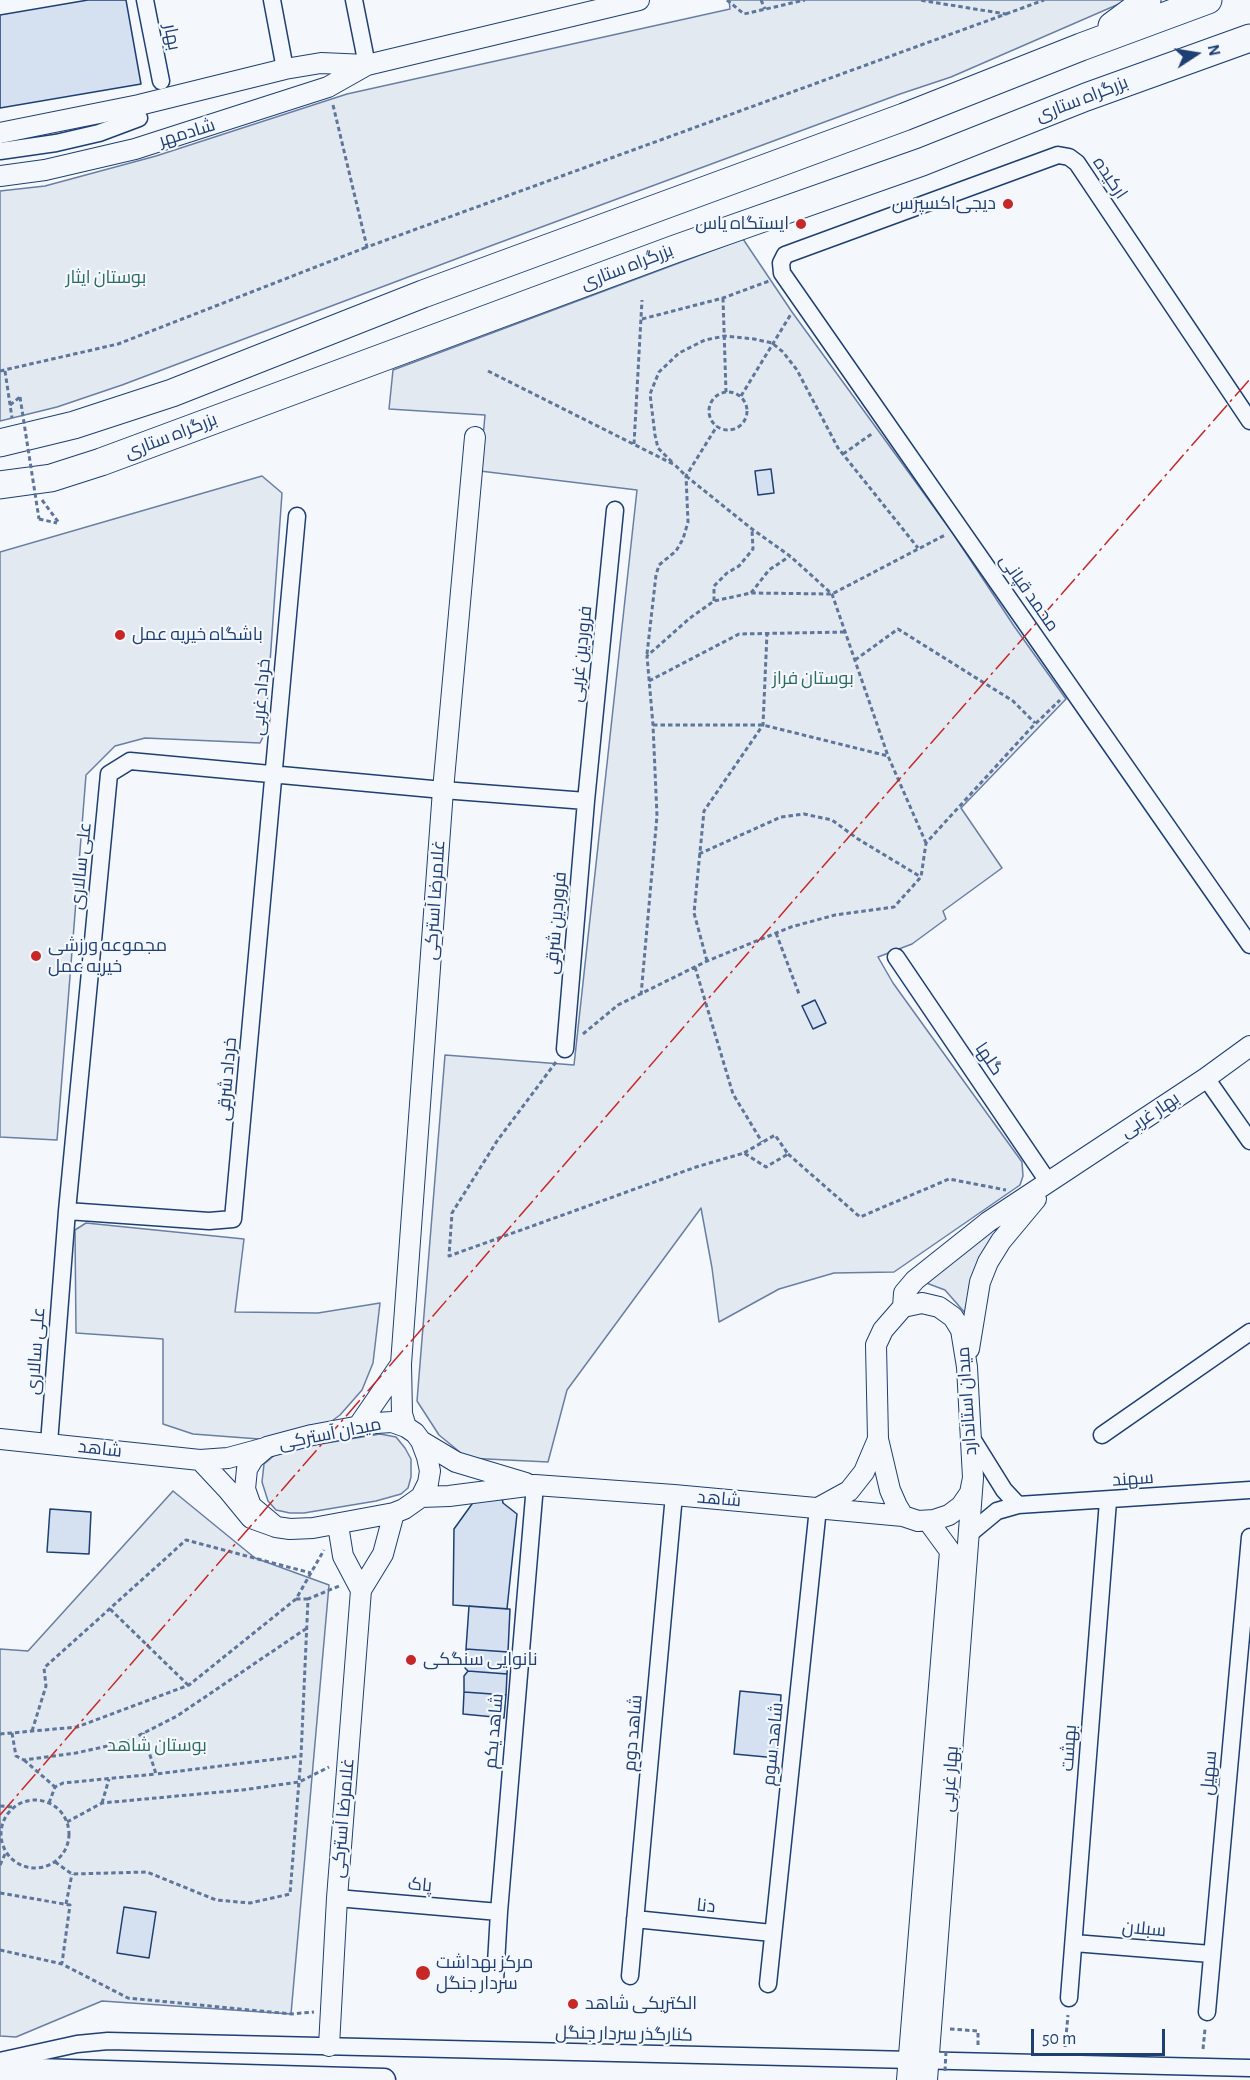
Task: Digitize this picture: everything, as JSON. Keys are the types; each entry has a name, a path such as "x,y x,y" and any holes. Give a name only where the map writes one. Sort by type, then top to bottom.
{"highway":[{"path":"1081,47 1124,19 1147,0"},
{"path":"0,443 74,425 172,393 423,294 904,117 1208,0"},
{"name":"بزرگراه ستاری","path":"0,485 51,478 102,462 675,249 922,162 1086,97 1250,38"}],"main road":[{"path":"0,491 28,481"},
{"path":"0,2069 384,2080"}],"street":[{"name":"بهار","path":"145,0 161,81"},
{"path":"272,0 285,69"},
{"path":"354,0 367,65"},
{"name":"شادمهر","path":"0,133 139,105 285,69 321,63 367,65 639,0"},
{"name":"شادمهر","path":"0,176 45,170 135,148 328,87 367,65"},
{"path":"0,152 99,133 139,118"},
{"name":"ارکیده","path":"781,263 785,255 796,250 1058,155 1069,157 1077,163 1250,421"},
{"name":"محمد قپانی","path":"781,263 782,273 1250,945"},
{"name":"غلامرضا آسترکی","path":"406,1427 402,1414 401,1364 443,790 475,438"},
{"name":"فروردین غربی","path":"586,801 615,510"},
{"name":"خرداد غربی","path":"274,775 297,516"},
{"name":"علی سالاری","path":"49,1443 67,1211 110,774 130,761 586,801"},
{"name":"خرداد شرقی","path":"67,1211 209,1221 233,1219 274,775"},
{"name":"فروردین شرقی","path":"565,1049 586,801"},
{"name":"گلها","path":"896,957 1049,1183"},
{"name":"بهار غربی","path":"903,1307 904,1293 915,1280 988,1222 1206,1078 1250,1046"},
{"path":"1206,1078 1250,1141"},
{"path":"967,1367 980,1282 988,1262 1001,1241 1049,1183"},
{"name":"میدان استاندارد","path":"903,1307 922,1304 939,1307 953,1317 962,1330 967,1367 973,1478 970,1493 961,1506 949,1515 928,1521"},
{"path":"903,1307 883,1330 876,1345 878,1439 890,1490 903,1516 918,1521 928,1521"},
{"path":"1102,1435 1250,1332"},
{"path":"359,1425 401,1364"},
{"name":"میدان آسترکی","path":"276,1527 251,1506 245,1488 247,1469 253,1459 267,1447 359,1425 392,1422 415,1433 428,1457 430,1471 428,1483 421,1497"},
{"path":"968,1535 998,1511 1018,1505 1004,1490 971,1437"},
{"name":"شاهد","path":"0,1439 200,1460 228,1458 267,1447"},
{"path":"818,1508 849,1491 864,1473 878,1439"},
{"name":"شاهد","path":"421,1441 456,1462 535,1485"},
{"path":"200,1460 251,1518 276,1527 301,1529 338,1525 394,1513 421,1497"},
{"name":"بهار غربی","path":"907,2080 921,2067 973,1478"},
{"name":"شاهد","path":"421,1497 449,1496 535,1485 903,1516"},
{"name":"شاهد یکم","path":"495,1981 535,1485"},
{"name":"سهند","path":"1018,1505 1108,1501 1250,1490"},
{"name":"شاهد دوم","path":"630,1976 674,1495"},
{"name":"بهشت","path":"1069,1998 1108,1501"},
{"name":"شاهد سوم","path":"768,1984 818,1508"},
{"path":"338,1525 343,1556 358,1584 383,1554 394,1513"},
{"name":"بهار غربی","path":"921,2067 950,1551 928,1521"},
{"name":"سهیل","path":"1207,2012 1250,1537"},
{"name":"غلامرضا آسترکی","path":"329,2046 358,1584"},
{"name":"پاک","path":"337,1898 499,1912"},
{"name":"دنا","path":"635,1919 772,1933"},
{"name":"سبلان","path":"1074,1943 1211,1954"},
{"name":"کنارگذر سردار جنگل","path":"0,2061 77,2043 108,2041 329,2046 921,2067 1063,2064 1250,2068"}],"path":[{"path":"727,0 744,14 805,0"},
{"path":"761,0 765,9"},
{"path":"919,0 1006,14"},
{"path":"0,371 118,344 367,247 1044,0"},
{"path":"328,87 367,247"},
{"path":"642,319 723,298 771,280"},
{"path":"723,298 726,392"},
{"path":"634,444 642,300"},
{"path":"741,396 792,312"},
{"path":"918,548 843,454 798,370 772,343 725,336 705,340 678,353 659,372 650,394 658,448 686,476 790,556 832,594 888,756 926,843 921,877 894,907 835,915 776,933 707,961 618,1005 565,1049 497,1142 452,1213 449,1256 696,1167 744,1153 775,1135 788,1154 860,1217 949,1179 1005,1189 1013,1206"},
{"path":"5,370 10,405 20,397 39,519 58,523"},
{"path":"488,371 675,465"},
{"path":"726,392 741,396 747,409 744,422 736,429 729,430 717,426 710,417 709,407 717,395 726,392"},
{"path":"843,454 887,424"},
{"path":"641,995 657,816 647,656 656,575 659,565 676,551 688,522 686,476 717,426"},
{"path":"714,601 714,586 727,573 739,566 753,549 752,529"},
{"path":"647,656 690,618 714,601 751,593 832,594 952,532"},
{"path":"751,593 769,570 790,556"},
{"path":"855,660 898,629 1013,700 1035,724"},
{"path":"649,681 739,634 845,632"},
{"path":"707,961 694,913 704,811 763,725 767,633"},
{"path":"926,843 1035,724 1064,696"},
{"path":"653,725 763,725 888,756"},
{"path":"699,855 781,817 804,814 831,820 921,877"},
{"path":"776,933 799,994"},
{"path":"695,967 733,1094 762,1142"},
{"path":"744,1153 766,1167 788,1154"},
{"path":"0,1734 77,1727 189,1685 296,1599 338,1525"},
{"path":"32,1731 46,1686 44,1668 186,1540 310,1573"},
{"path":"296,1599 308,1599 358,1584"},
{"path":"55,1862 72,1874 147,1872 216,1900 250,1903 290,1894 301,1756 308,1599"},
{"path":"110,1609 189,1685"},
{"path":"24,1760 76,1753 126,1742 177,1716 307,1628"},
{"path":"12,1733 16,1756 24,1760 55,1787"},
{"path":"143,1733 156,1774"},
{"path":"49,1803 55,1787 63,1783 301,1756"},
{"path":"67,1822 102,1803 242,1790 299,1782 348,1758"},
{"path":"102,1803 109,1779"},
{"path":"33,1800 49,1803 62,1812 67,1822 70,1833 68,1844 63,1854 55,1862 45,1867 34,1869 22,1866 6,1852 1,1833 7,1814 23,1802 33,1800"},
{"path":"0,1806 14,1807"},
{"path":"0,1865 6,1852"},
{"path":"66,1904 72,1874"},
{"path":"0,1893 70,1905 62,1964"},
{"path":"0,1950 62,1964 128,1998 291,2014 331,2011"},
{"path":"1063,2064 1069,1998"},
{"path":"1201,2067 1207,2012"},
{"path":"947,2028 978,2031"},
{"path":"945,2071 946,2051"}],"green space":[{"name":"بوستان ایثار","path":"729,0 1128,0 951,77 493,245 122,385 57,407 0,421 0,191 45,186 156,156 347,94 730,9"},
{"name":"بوستان فراز","path":"743,239 792,312 952,532 1066,699 961,808 1002,868 943,911 946,919 912,944 878,957 893,983 1022,1162 1023,1176 1020,1185 894,1272 834,1273 779,1289 719,1322 701,1208 567,1390 548,1462 467,1458 439,1435 417,1401 445,1055 574,1065 637,490 480,471 485,415 389,409 393,370"},
{"name":"مجموعه ورزشی خیریه عمل","path":"262,476 282,493 265,733 260,743 145,738 115,746 86,775 57,1140 0,1137 0,552"},
{"path":"1019,1207 966,1314 945,1290 921,1281"},
{"path":"86,1223 244,1239 235,1312 318,1313 380,1303 373,1363 362,1390 340,1415 325,1426 282,1439 193,1434 163,1424 163,1339 76,1333 75,1230"},
{"path":"380,1434 396,1437 411,1459 411,1477 408,1488 401,1494 376,1501 304,1513 276,1510 268,1501 262,1482 264,1464 276,1454 291,1449"},
{"name":"بوستان شاهد","path":"173,1491 255,1558 329,1585 291,2014 102,2001 16,2037 0,2036 0,1649 28,1651"}],"building":[{"path":"88,0 126,0 141,84 0,108 0,15"},
{"path":"771,469 774,493 758,495 755,471"},
{"path":"815,1000 826,1023 813,1029 802,1006"},
{"path":"477,1497 502,1498 503,1503 517,1514 507,1609 453,1605 454,1529"},
{"path":"50,1509 91,1512 89,1554 47,1552"},
{"path":"469,1606 510,1609 508,1652 466,1649"},
{"path":"466,1649 508,1652 507,1674 468,1671 465,1668"},
{"path":"468,1671 507,1674 506,1695 464,1692 464,1676"},
{"path":"740,1691 781,1695 777,1758 734,1754"},
{"path":"464,1692 506,1695 504,1718 463,1714"},
{"path":"124,1907 156,1912 149,1958 117,1953"}],"power":[{"path":"0,1815 826,863 1250,379"}],"place":[{"name":"دیجی‌اکسپرس","path":"1008,204"},
{"name":"ایستگاه یاس","path":"801,224"},
{"name":"باشگاه خیریه عمل","path":"120,635"},
{"name":"مجموعه ورزشی خیریه عمل","path":"36,956"},
{"name":"نانوایی سنگکی","path":"411,1660"},
{"name":"مرکز بهداشت سردار جنگل","path":"423,1973"},
{"name":"الکتریکی شاهد","path":"573,2004"}]}
